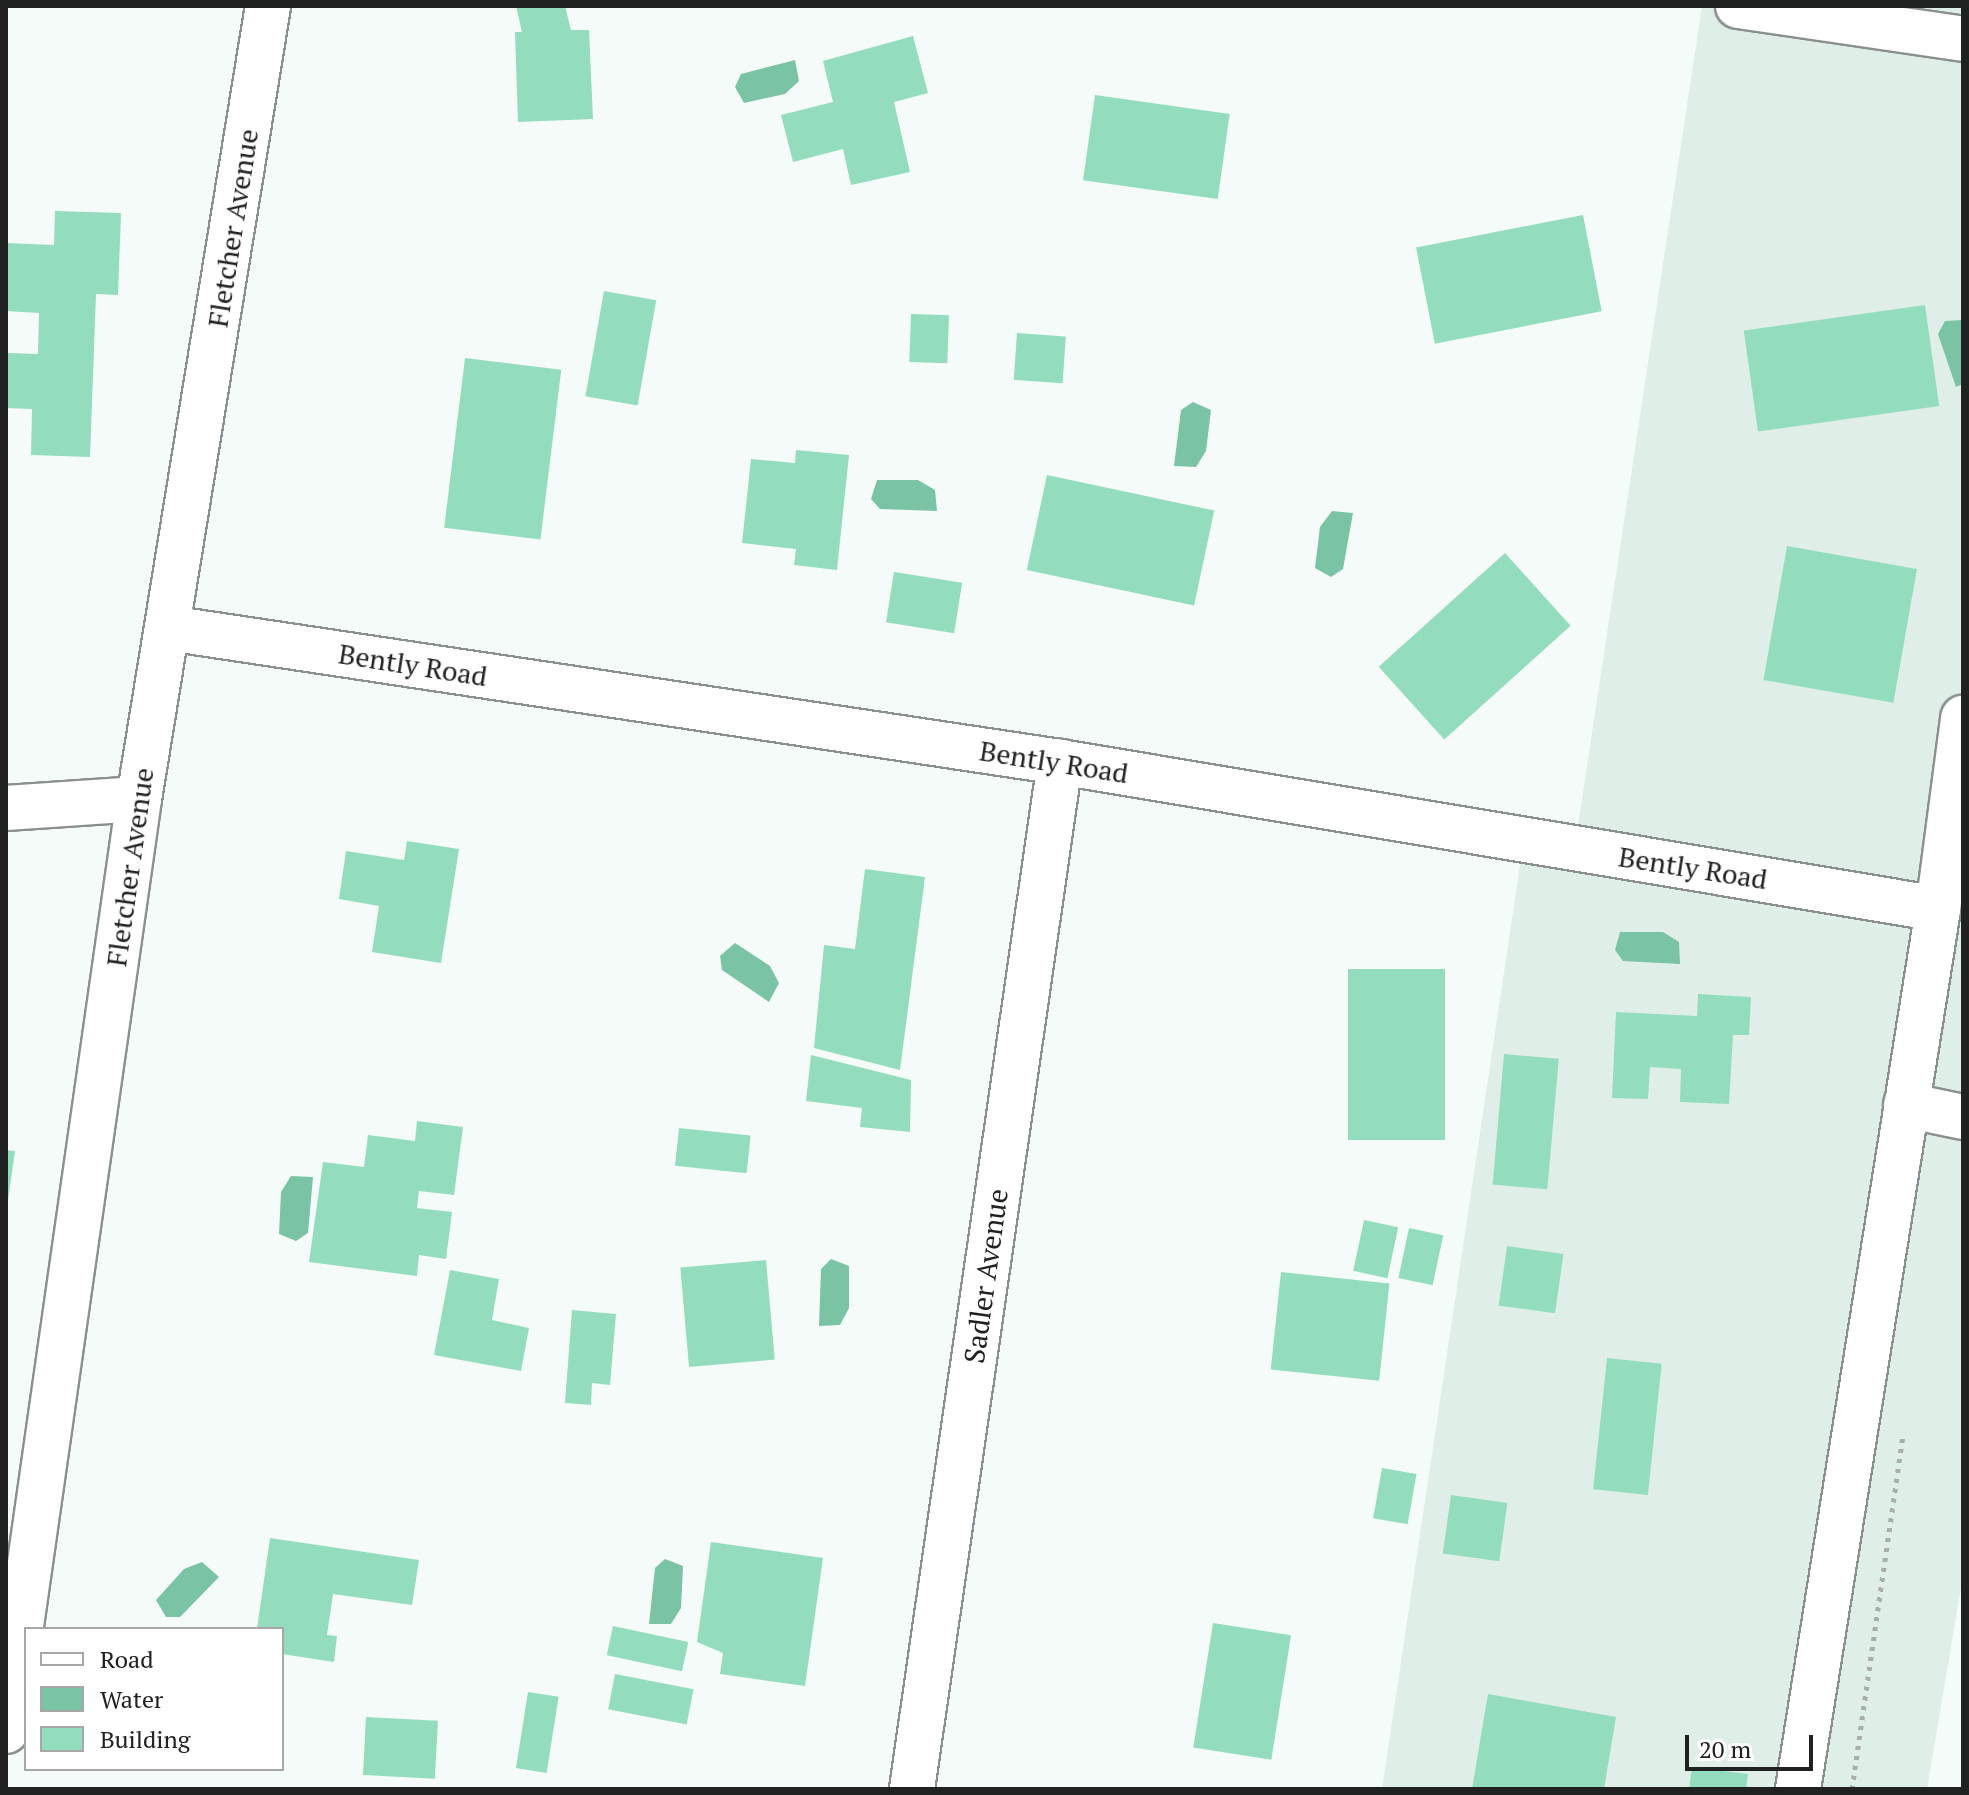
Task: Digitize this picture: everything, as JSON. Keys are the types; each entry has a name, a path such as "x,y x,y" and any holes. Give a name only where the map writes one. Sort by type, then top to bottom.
{"street":[{"name":"Fletcher Avenue","path":"6,1731 139,799 268,6"},
{"path":"1738,6 1963,39"},
{"name":"Bently Road","path":"168,628 1060,762 1938,909"},
{"path":"1798,1789 1938,909 1963,718"},
{"name":"Sadler Avenue","path":"912,1789 1060,762"},
{"path":"6,808 139,799"},
{"path":"1906,1105 1963,1117"}],"shaded area":[{"path":"1702,6 1963,6 1963,1576 1927,1789 1382,1789 1523,845 1574,852"}],"water":[{"path":"795,60 799,81 785,94 744,103 735,87 741,74"},
{"path":"1963,320 1963,384 1956,387 1938,334 1945,321"},
{"path":"1193,402 1211,410 1206,451 1196,467 1174,466 1181,410"},
{"path":"877,480 918,480 935,490 937,511 880,509 871,499"},
{"path":"1332,511 1353,513 1343,569 1331,577 1315,568 1320,527"},
{"path":"1620,932 1663,932 1679,942 1680,964 1623,961 1615,950"},
{"path":"735,943 770,966 779,983 769,1002 722,970 720,956"},
{"path":"291,1176 313,1177 308,1233 296,1241 279,1234 281,1192"},
{"path":"831,1259 849,1266 849,1308 840,1325 819,1326 821,1269"},
{"path":"665,1559 683,1566 681,1608 671,1624 649,1624 655,1568"},
{"path":"202,1562 219,1577 180,1617 166,1617 156,1600 184,1569"}],"building":[{"path":"516,6 565,6 571,30 589,30 593,119 518,122 515,32 522,32"},
{"path":"913,36 928,93 894,102 910,172 851,185 843,149 793,162 781,115 833,102 823,61"},
{"path":"1095,95 1230,114 1218,199 1083,180"},
{"path":"55,211 121,213 118,295 96,294 90,457 31,455 32,409 6,408 6,353 38,354 39,313 6,311 6,243 54,245"},
{"path":"1583,215 1602,311 1435,344 1416,247"},
{"path":"604,291 656,300 638,406 585,396"},
{"path":"1925,305 1939,406 1758,431 1744,330"},
{"path":"911,314 949,315 947,363 909,362"},
{"path":"1017,333 1066,336 1063,383 1014,380"},
{"path":"465,358 561,370 540,540 444,528"},
{"path":"796,450 849,455 837,570 794,565 796,549 742,543 751,459 795,463"},
{"path":"1047,475 1214,511 1194,605 1027,570"},
{"path":"1787,546 1917,569 1893,703 1763,680"},
{"path":"1505,553 1571,626 1444,740 1379,667"},
{"path":"894,572 962,583 954,633 886,622"},
{"path":"407,841 459,849 441,963 372,952 379,906 339,899 346,851 404,860"},
{"path":"865,869 925,877 900,1070 814,1048 824,945 855,949"},
{"path":"1348,969 1445,969 1445,1140 1348,1140"},
{"path":"1698,994 1751,997 1749,1035 1733,1035 1729,1104 1680,1102 1681,1069 1650,1067 1648,1099 1612,1098 1616,1012 1697,1016"},
{"path":"1504,1054 1559,1059 1547,1189 1493,1185"},
{"path":"811,1055 911,1080 910,1132 860,1127 862,1108 806,1101"},
{"path":"417,1121 463,1127 454,1195 419,1191 417,1208 452,1212 446,1259 419,1255 417,1276 309,1262 323,1162 364,1167 368,1135 415,1141"},
{"path":"679,1128 751,1136 747,1173 675,1166"},
{"path":"6,1150 15,1151 8,1200 6,1200"},
{"path":"1364,1220 1398,1227 1387,1278 1353,1271"},
{"path":"1409,1228 1443,1235 1433,1285 1398,1278"},
{"path":"1507,1246 1563,1254 1555,1313 1499,1305"},
{"path":"766,1260 775,1360 689,1367 680,1267"},
{"path":"450,1270 499,1279 492,1320 529,1328 521,1371 434,1355"},
{"path":"1281,1272 1389,1283 1379,1381 1271,1369"},
{"path":"572,1310 616,1314 610,1385 592,1383 591,1405 565,1403"},
{"path":"1607,1358 1662,1364 1648,1495 1593,1489"},
{"path":"1382,1468 1416,1474 1408,1524 1373,1518"},
{"path":"1451,1495 1507,1503 1499,1561 1443,1553"},
{"path":"270,1538 419,1560 412,1605 333,1594 327,1635 337,1636 334,1662 284,1654 284,1627 257,1627"},
{"path":"711,1542 823,1558 805,1686 720,1674 723,1653 697,1642"},
{"path":"1213,1623 1291,1635 1271,1760 1193,1747"},
{"path":"613,1626 688,1642 682,1671 607,1655"},
{"path":"615,1674 694,1689 687,1725 608,1709"},
{"path":"528,1692 559,1697 547,1773 516,1768"},
{"path":"1488,1694 1616,1717 1604,1789 1472,1789"},
{"path":"366,1717 438,1721 435,1779 363,1775"},
{"path":"1692,1767 1748,1774 1746,1789 1689,1789"}]}
